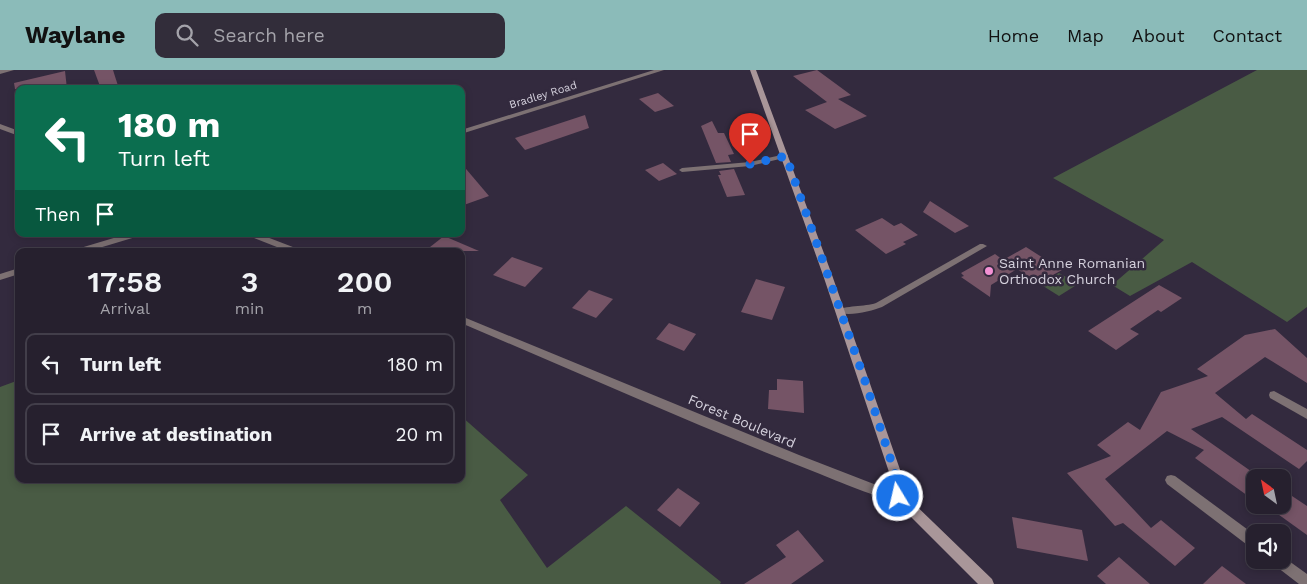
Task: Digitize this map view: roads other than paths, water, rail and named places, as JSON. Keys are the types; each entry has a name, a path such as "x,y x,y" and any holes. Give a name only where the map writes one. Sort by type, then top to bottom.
{"main road":[{"path":"754,70 841,311 898,482 898,496"},
{"name":"Forest Boulevard","path":"898,496 987,584"}],"street":[{"path":"0,72 11,70"},
{"name":"Bradley Road","path":"465,131 661,70"},
{"path":"0,126 15,132"},
{"path":"90,248 126,237"},
{"path":"260,237 287,248"},
{"path":"0,276 15,272"},
{"name":"Forest Boulevard","path":"465,321 795,459 879,491 898,496"},
{"path":"1274,394 1307,415"},
{"path":"1171,480 1246,536"},
{"path":"1290,569 1307,582"}],"lane":[{"path":"682,170 750,164 786,156"},
{"path":"841,311 866,309 879,305 983,246"}],"place":[{"name":"Saint Anne Romanian Orthodox Church","path":"989,271"}]}
